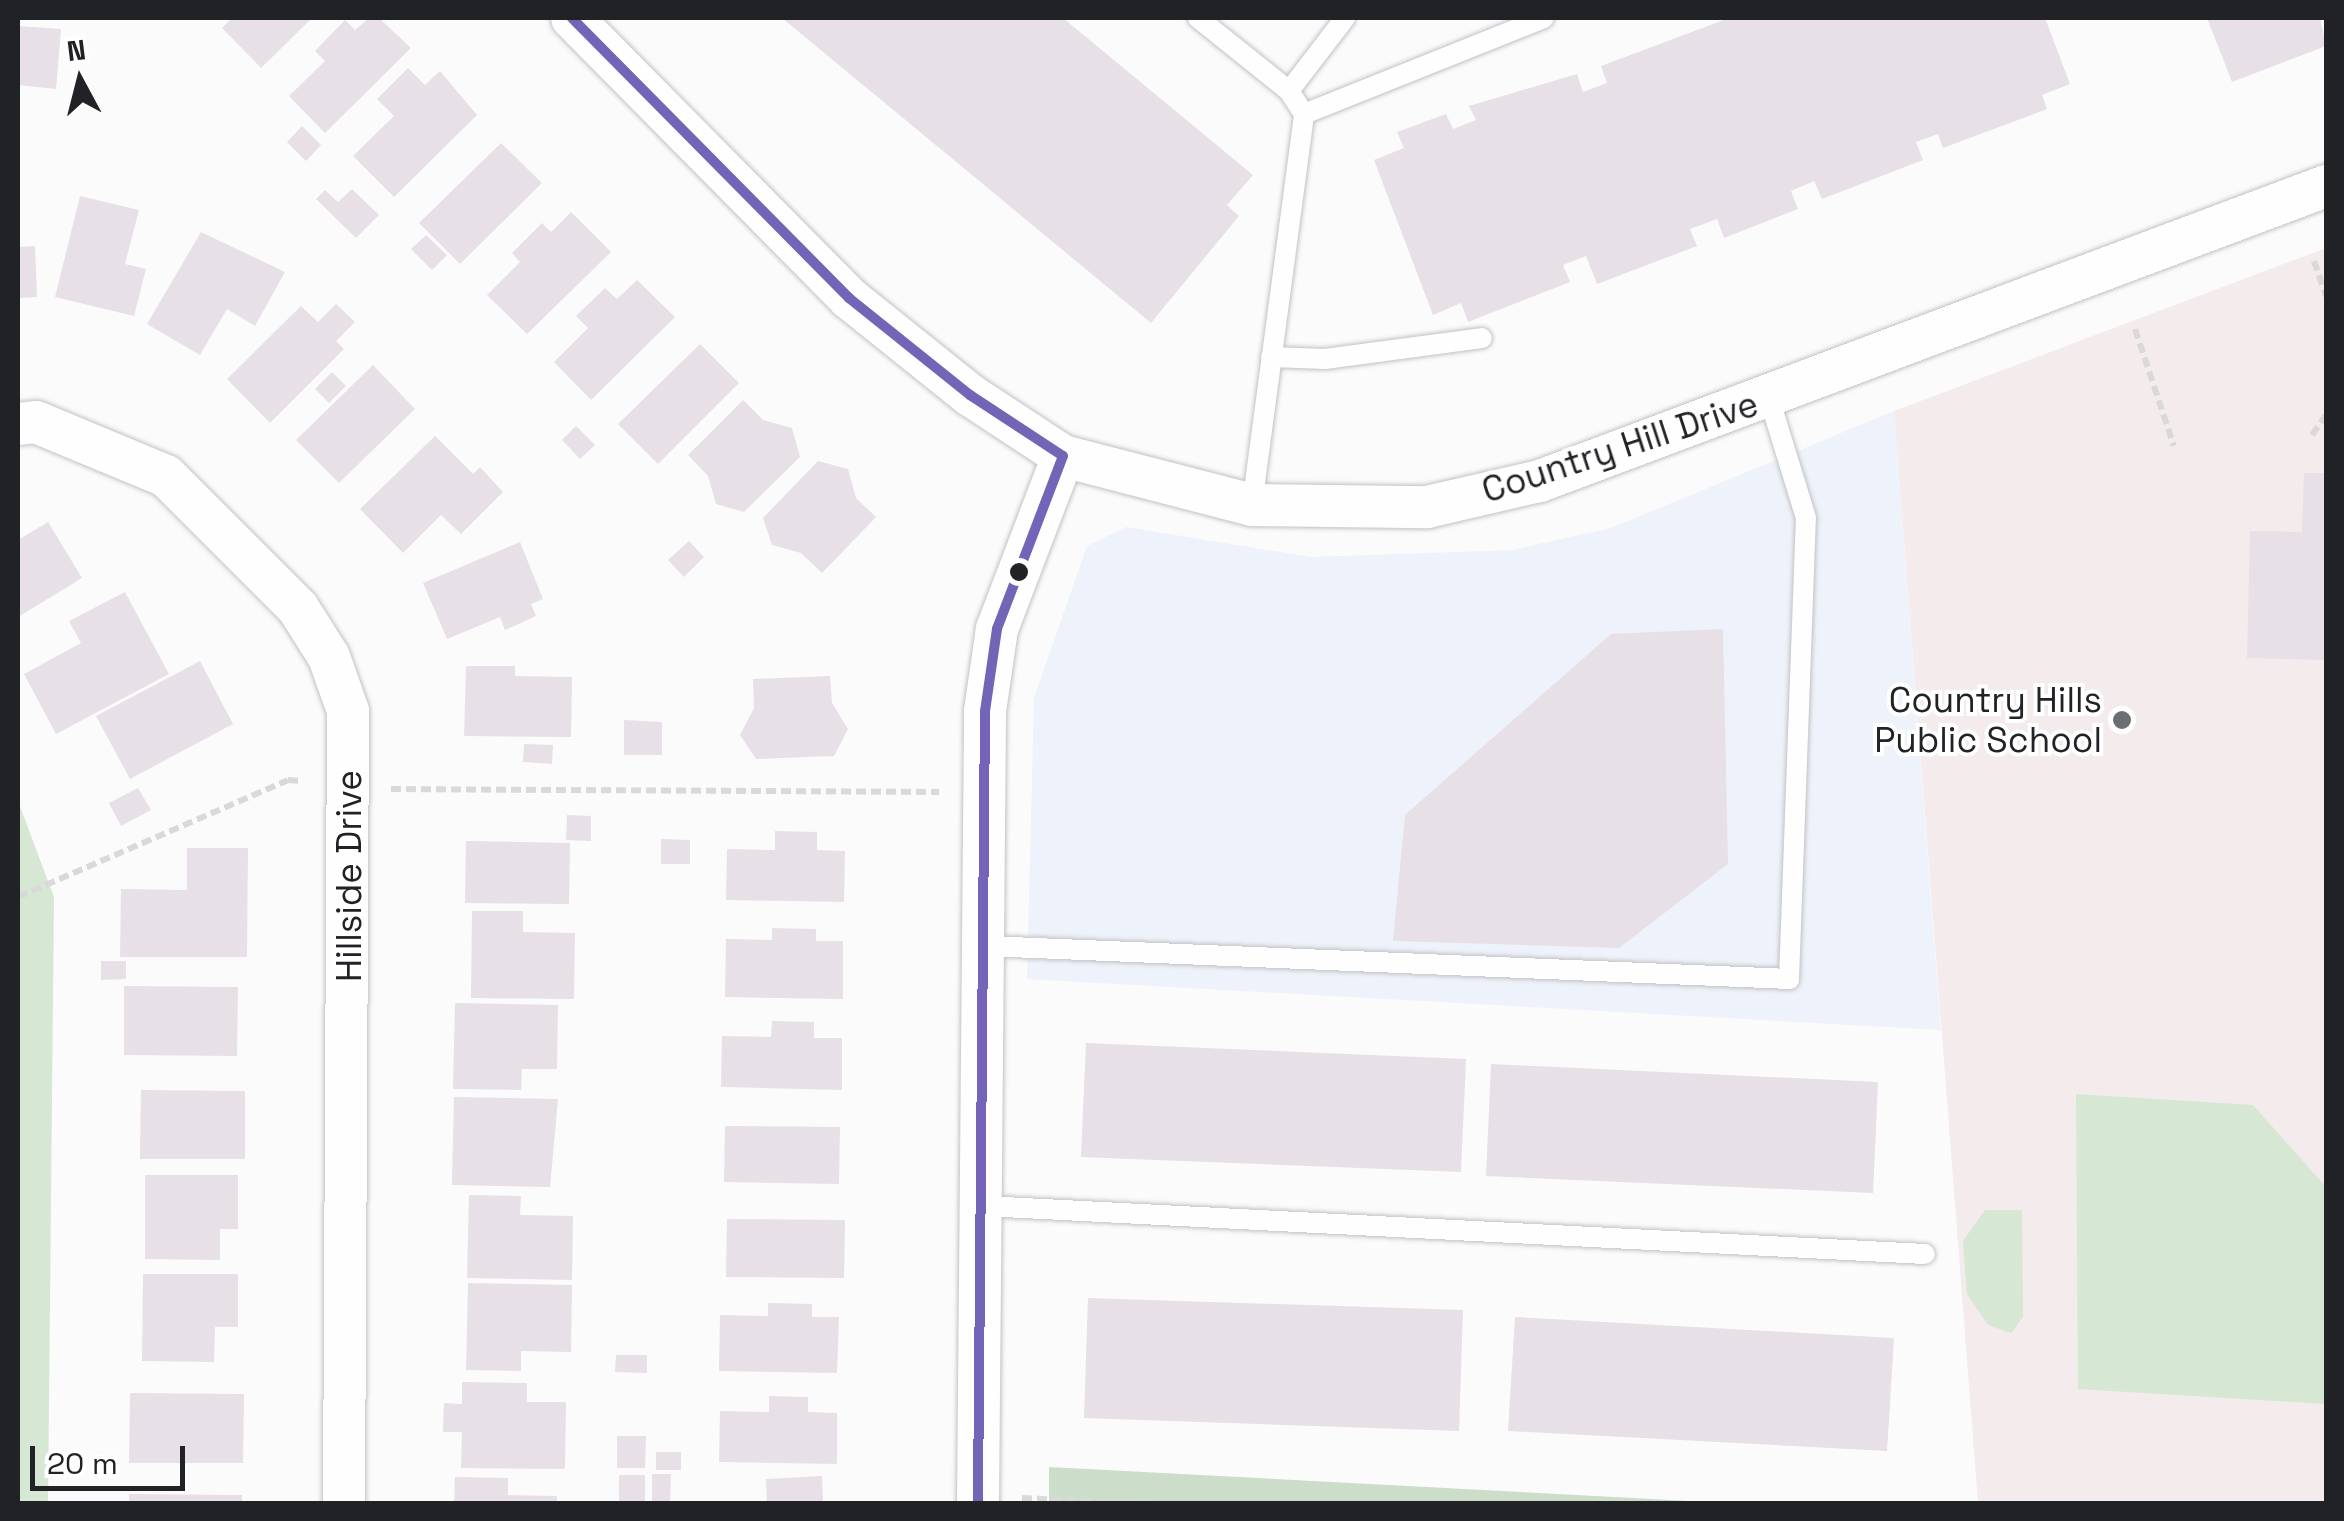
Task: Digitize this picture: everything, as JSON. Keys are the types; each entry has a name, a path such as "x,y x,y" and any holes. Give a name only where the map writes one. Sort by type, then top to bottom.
{"street":[{"name":"Country Hill Drive","path":"572,18 849,298 970,395 1062,456 1252,505 1427,507 1540,481 2326,186"},
{"name":"Hillside Drive","path":"18,424 36,422 166,476 298,608 329,657 348,711 344,1504"},
{"path":"978,1500 986,946 980,793 997,629 1062,456"}],"lane":[{"path":"1198,18 1289,91 1304,114 1252,505"},
{"path":"1289,91 1346,18"},
{"path":"1304,114 1544,18"},
{"path":"1270,357 1325,359 1482,338"},
{"path":"986,946 1789,980 1806,518 1769,398"},
{"path":"984,1206 1925,1254"}],"path":[{"path":"2314,261 2326,296"},
{"path":"2134,328 2174,446"},
{"path":"2312,434 2326,415"},
{"path":"18,897 288,780 317,782"},
{"path":"385,788 980,793"},
{"path":"978,1500 1156,1504"}],"shaded area":[{"name":"Country Hills Public School","path":"2326,248 2326,1503 1978,1503 1894,411"},
{"path":"1894,411 1941,1030 1027,979 1034,698 1087,546 1126,527 1311,557 1512,550 1611,528"}],"green space":[{"path":"18,801 54,897 48,1504 18,1503"},
{"path":"2076,1094 2253,1105 2326,1187 2326,1404 2078,1389"},
{"path":"1985,1210 2022,1210 2023,1317 2011,1333 1988,1325 1967,1294 1963,1241"},
{"path":"1049,1467 1728,1503 1049,1503"}],"building":[{"path":"232,18 312,18 261,68 222,28"},
{"path":"369,18 379,18 411,48 325,133 289,96 325,61 315,51 345,20 355,30"},
{"path":"782,18 1063,18 1253,175 1227,205 1239,216 1151,323"},
{"path":"1729,18 2045,18 2070,84 2042,95 2047,109 1943,148 1938,134 1916,142 1923,160 1822,199 1814,181 1791,191 1798,209 1724,238 1717,219 1690,229 1697,246 1597,284 1586,256 1563,265 1570,282 1468,322 1461,303 1433,315 1374,160 1404,148 1397,132 1446,114 1453,129 1476,120 1469,106 1577,74 1583,92 1607,83 1601,66"},
{"path":"2207,18 2320,18 2326,46 2232,82"},
{"path":"18,26 61,29 56,89 18,85"},
{"path":"408,68 425,85 440,71 477,115 394,197 353,156 394,116 377,99"},
{"path":"302,126 321,145 306,161 287,142"},
{"path":"501,143 542,183 460,264 419,223"},
{"path":"352,189 379,215 356,238 316,199 325,190 338,202"},
{"path":"80,196 139,210 125,264 146,269 134,316 55,297"},
{"path":"571,212 611,252 527,334 487,295 520,262 512,253 542,223 551,232"},
{"path":"201,232 285,272 255,326 227,309 200,355 147,324"},
{"path":"426,235 447,255 432,270 411,249"},
{"path":"35,246 37,297 18,298 18,247"},
{"path":"637,280 675,317 591,400 554,362 588,328 576,316 605,288 617,299"},
{"path":"336,304 355,322 336,341 344,349 270,423 227,379 301,306 318,322"},
{"path":"700,344 739,383 658,464 618,424"},
{"path":"373,365 415,409 339,483 296,440"},
{"path":"332,372 346,386 329,403 315,389"},
{"path":"743,400 763,420 792,428 800,457 744,512 716,504 708,476 688,455"},
{"path":"576,426 595,445 580,459 562,440"},
{"path":"435,436 473,474 480,467 503,492 461,534 441,515 403,553 360,509"},
{"path":"818,461 848,469 856,498 876,517 822,573 801,553 772,545 763,518"},
{"path":"2304,473 2326,473 2326,660 2247,658 2250,531 2302,532"},
{"path":"48,522 82,578 18,617 18,540"},
{"path":"689,541 704,557 684,577 668,560"},
{"path":"520,542 543,599 531,604 536,616 505,630 500,617 447,639 423,583"},
{"path":"125,592 169,674 56,734 24,674 81,643 69,621"},
{"path":"1723,629 1728,864 1619,948 1393,941 1405,815 1611,634"},
{"path":"200,661 233,724 130,779 96,716"},
{"path":"466,666 515,666 515,676 572,677 571,737 464,736"},
{"path":"830,676 832,703 848,729 834,756 756,759 740,735 754,708 753,679"},
{"path":"624,720 662,722 662,755 624,755"},
{"path":"524,744 553,745 552,764 523,762"},
{"path":"138,788 151,810 121,826 109,803"},
{"path":"567,815 591,816 591,841 566,840"},
{"path":"775,831 817,832 817,850 845,851 844,902 726,900 727,849 775,850"},
{"path":"661,839 690,840 690,864 661,864"},
{"path":"466,841 570,843 569,904 465,903"},
{"path":"187,848 248,848 247,957 120,957 121,889 187,890"},
{"path":"472,911 523,911 523,932 575,933 574,999 471,998"},
{"path":"772,928 816,929 816,941 843,941 843,999 725,997 726,939 772,940"},
{"path":"101,961 126,961 126,979 101,980"},
{"path":"124,986 238,987 237,1056 124,1055"},
{"path":"455,1003 558,1005 557,1069 522,1069 521,1090 453,1089"},
{"path":"772,1021 814,1022 814,1038 842,1038 842,1090 721,1087 722,1036 771,1037"},
{"path":"1086,1043 1466,1059 1461,1172 1081,1157"},
{"path":"1491,1064 1878,1082 1873,1193 1486,1176"},
{"path":"141,1090 245,1091 245,1159 140,1159"},
{"path":"454,1097 558,1099 550,1187 452,1185"},
{"path":"725,1126 840,1127 839,1184 724,1182"},
{"path":"145,1175 238,1175 238,1229 220,1229 220,1260 145,1259"},
{"path":"469,1195 521,1196 520,1215 573,1216 572,1280 467,1278"},
{"path":"727,1219 845,1220 844,1278 726,1277"},
{"path":"143,1274 238,1274 238,1327 215,1327 214,1362 142,1361"},
{"path":"468,1283 572,1285 571,1352 521,1351 521,1371 466,1370"},
{"path":"1088,1298 1463,1310 1459,1431 1084,1418"},
{"path":"768,1303 812,1304 812,1317 839,1317 837,1373 719,1371 720,1315 768,1316"},
{"path":"1515,1317 1894,1338 1887,1451 1508,1431"},
{"path":"616,1355 647,1355 647,1373 615,1372"},
{"path":"462,1382 527,1383 527,1402 566,1402 565,1469 461,1468 462,1432 443,1432 444,1403 462,1404"},
{"path":"130,1393 244,1394 243,1463 129,1463"},
{"path":"769,1396 808,1397 808,1412 837,1413 837,1464 719,1462 720,1411 769,1412"},
{"path":"617,1436 646,1436 645,1468 617,1468"},
{"path":"656,1452 681,1452 681,1470 656,1470"},
{"path":"652,1474 671,1474 670,1504 652,1504"},
{"path":"619,1475 645,1475 645,1504 619,1504"},
{"path":"822,1476 823,1504 767,1504 766,1479"},
{"path":"455,1477 508,1478 508,1495 557,1496 557,1504 454,1504"},
{"path":"129,1494 242,1495 242,1504 129,1504"}],"transit line":[{"path":"572,18 849,298 970,395 1063,456 997,629 985,711 978,1504"}],"place":[{"name":"Country Hills Public School","path":"2122,720"}]}
